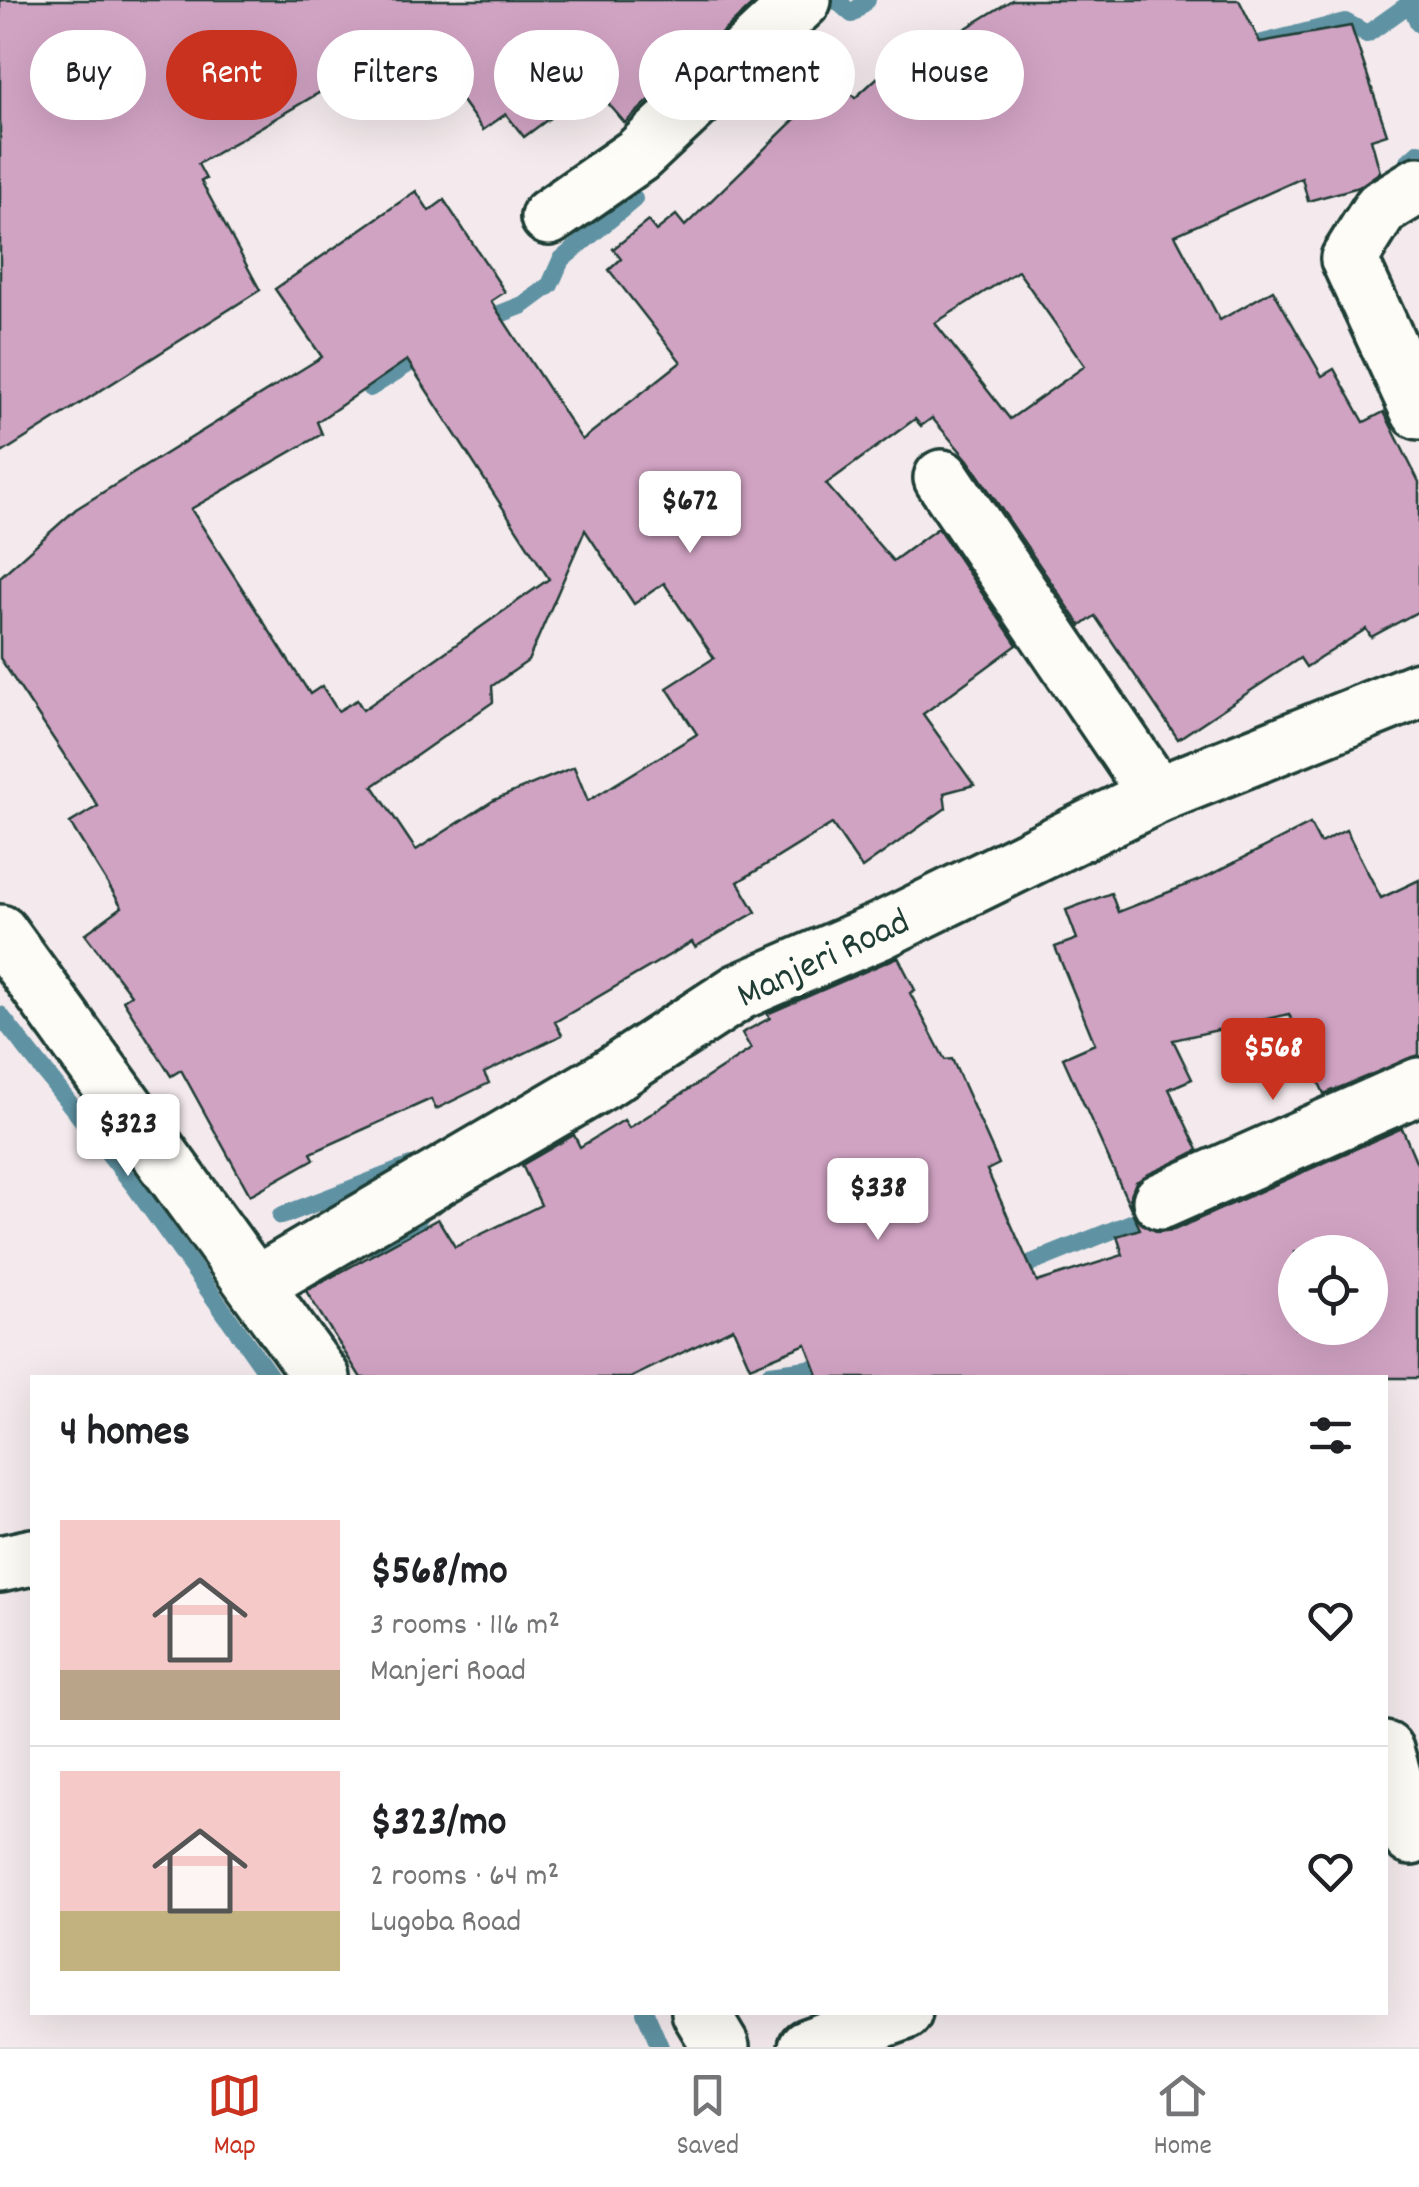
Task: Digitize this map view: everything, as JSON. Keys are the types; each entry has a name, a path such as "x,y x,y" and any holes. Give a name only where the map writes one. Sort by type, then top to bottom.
{"street":[{"path":"549,216 638,155 803,0"},
{"path":"1419,185 1380,208 1349,259 1419,411"},
{"path":"942,478 1156,795"},
{"name":"Manjeri Road","path":"258,1284 603,1082 739,992 878,932 1156,795 1419,690"},
{"path":"0,933 258,1284 320,1375"},
{"path":"1162,1201 1419,1086"},
{"path":"0,1564 30,1557"},
{"path":"1388,1764 1405,1840"},
{"path":"702,2015 722,2047"},
{"path":"806,2047 896,2015"}],"building":[{"path":"0,0 757,0 725,30 639,30 639,110 625,123 619,116 619,30 494,30 494,120 497,120 483,130 474,118 474,30 317,30 317,94 297,106 297,30 166,30 166,120 273,120 198,164 206,179 201,181 260,290 0,454"},
{"path":"1012,0 1239,0 1260,42 1351,26 1387,134 1371,139 1380,172 1359,187 1308,201 1302,178 1175,235 1220,320 1273,290 1322,376 1334,369 1364,422 1384,412 1419,482 1419,611 1371,637 1366,629 1306,667 1300,658 1178,739 1095,616 1081,626 968,460 932,418 921,426 915,419 826,484 893,561 938,528 1017,645 923,714 974,785 944,793 946,808 862,868 832,824 738,882 756,912 695,947 692,942 555,1022 562,1035 484,1073 489,1083 436,1109 431,1099 311,1153 314,1159 250,1195 181,1070 171,1076 123,1000 131,995 85,934 122,907 70,823 98,806 0,658 0,577 76,509 322,357 275,289 416,191 429,211 444,200 505,292 491,301 582,440 681,362 609,270 621,259 613,249 648,221 656,231 676,215 685,226 794,120 855,120 855,98 875,80 875,120 1024,120 1024,30 963,30","holes":["1018,271 1085,366 1010,419 935,323","407,360 549,579 363,710 357,700 338,711 322,686 310,694 191,509 322,434 317,422","585,530 634,604 664,583 714,658 667,688 697,734 588,801 574,767 494,800 416,850 373,786 493,702 492,686 528,661"]},
{"path":"511,120 547,120 524,137"},
{"path":"1310,824 1320,843 1346,830 1381,898 1419,880 1419,1055 1324,1094 1289,1014 1173,1040 1192,1079 1169,1089 1198,1150 1136,1182 1130,1197 1132,1211 1063,1058 1095,1044 1055,947 1077,939 1066,910 1111,893 1118,912 1202,879"},
{"path":"898,957 915,990 910,993 945,1060 952,1059 999,1164 987,1170 1037,1282 1123,1255 1117,1236 1140,1229 1134,1216 1157,1232 1174,1230 1402,1128 1419,1168 1419,1378 818,1375 806,1344 750,1367 733,1328 636,1375 359,1375 306,1291 438,1219 455,1247 541,1205 522,1165 574,1135 580,1147 624,1120 629,1128 751,1049 742,1033 770,1018 767,1014"}],"waterway":[{"path":"836,0 852,14 867,0"},
{"path":"1409,0 1419,24"},
{"path":"1255,45 1345,22 1367,34 1409,4"},
{"path":"1402,180 1408,162 1419,152"},
{"path":"477,323 523,305 550,285 561,260 634,199"},
{"path":"370,388 429,351"},
{"path":"0,1015 136,1188 269,1375"},
{"path":"281,1216 411,1166"},
{"path":"378,1254 411,1230 426,1206"},
{"path":"1007,1273 1163,1210"},
{"path":"770,1374 815,1368 835,1354"},
{"path":"646,2015 660,2047"}]}
